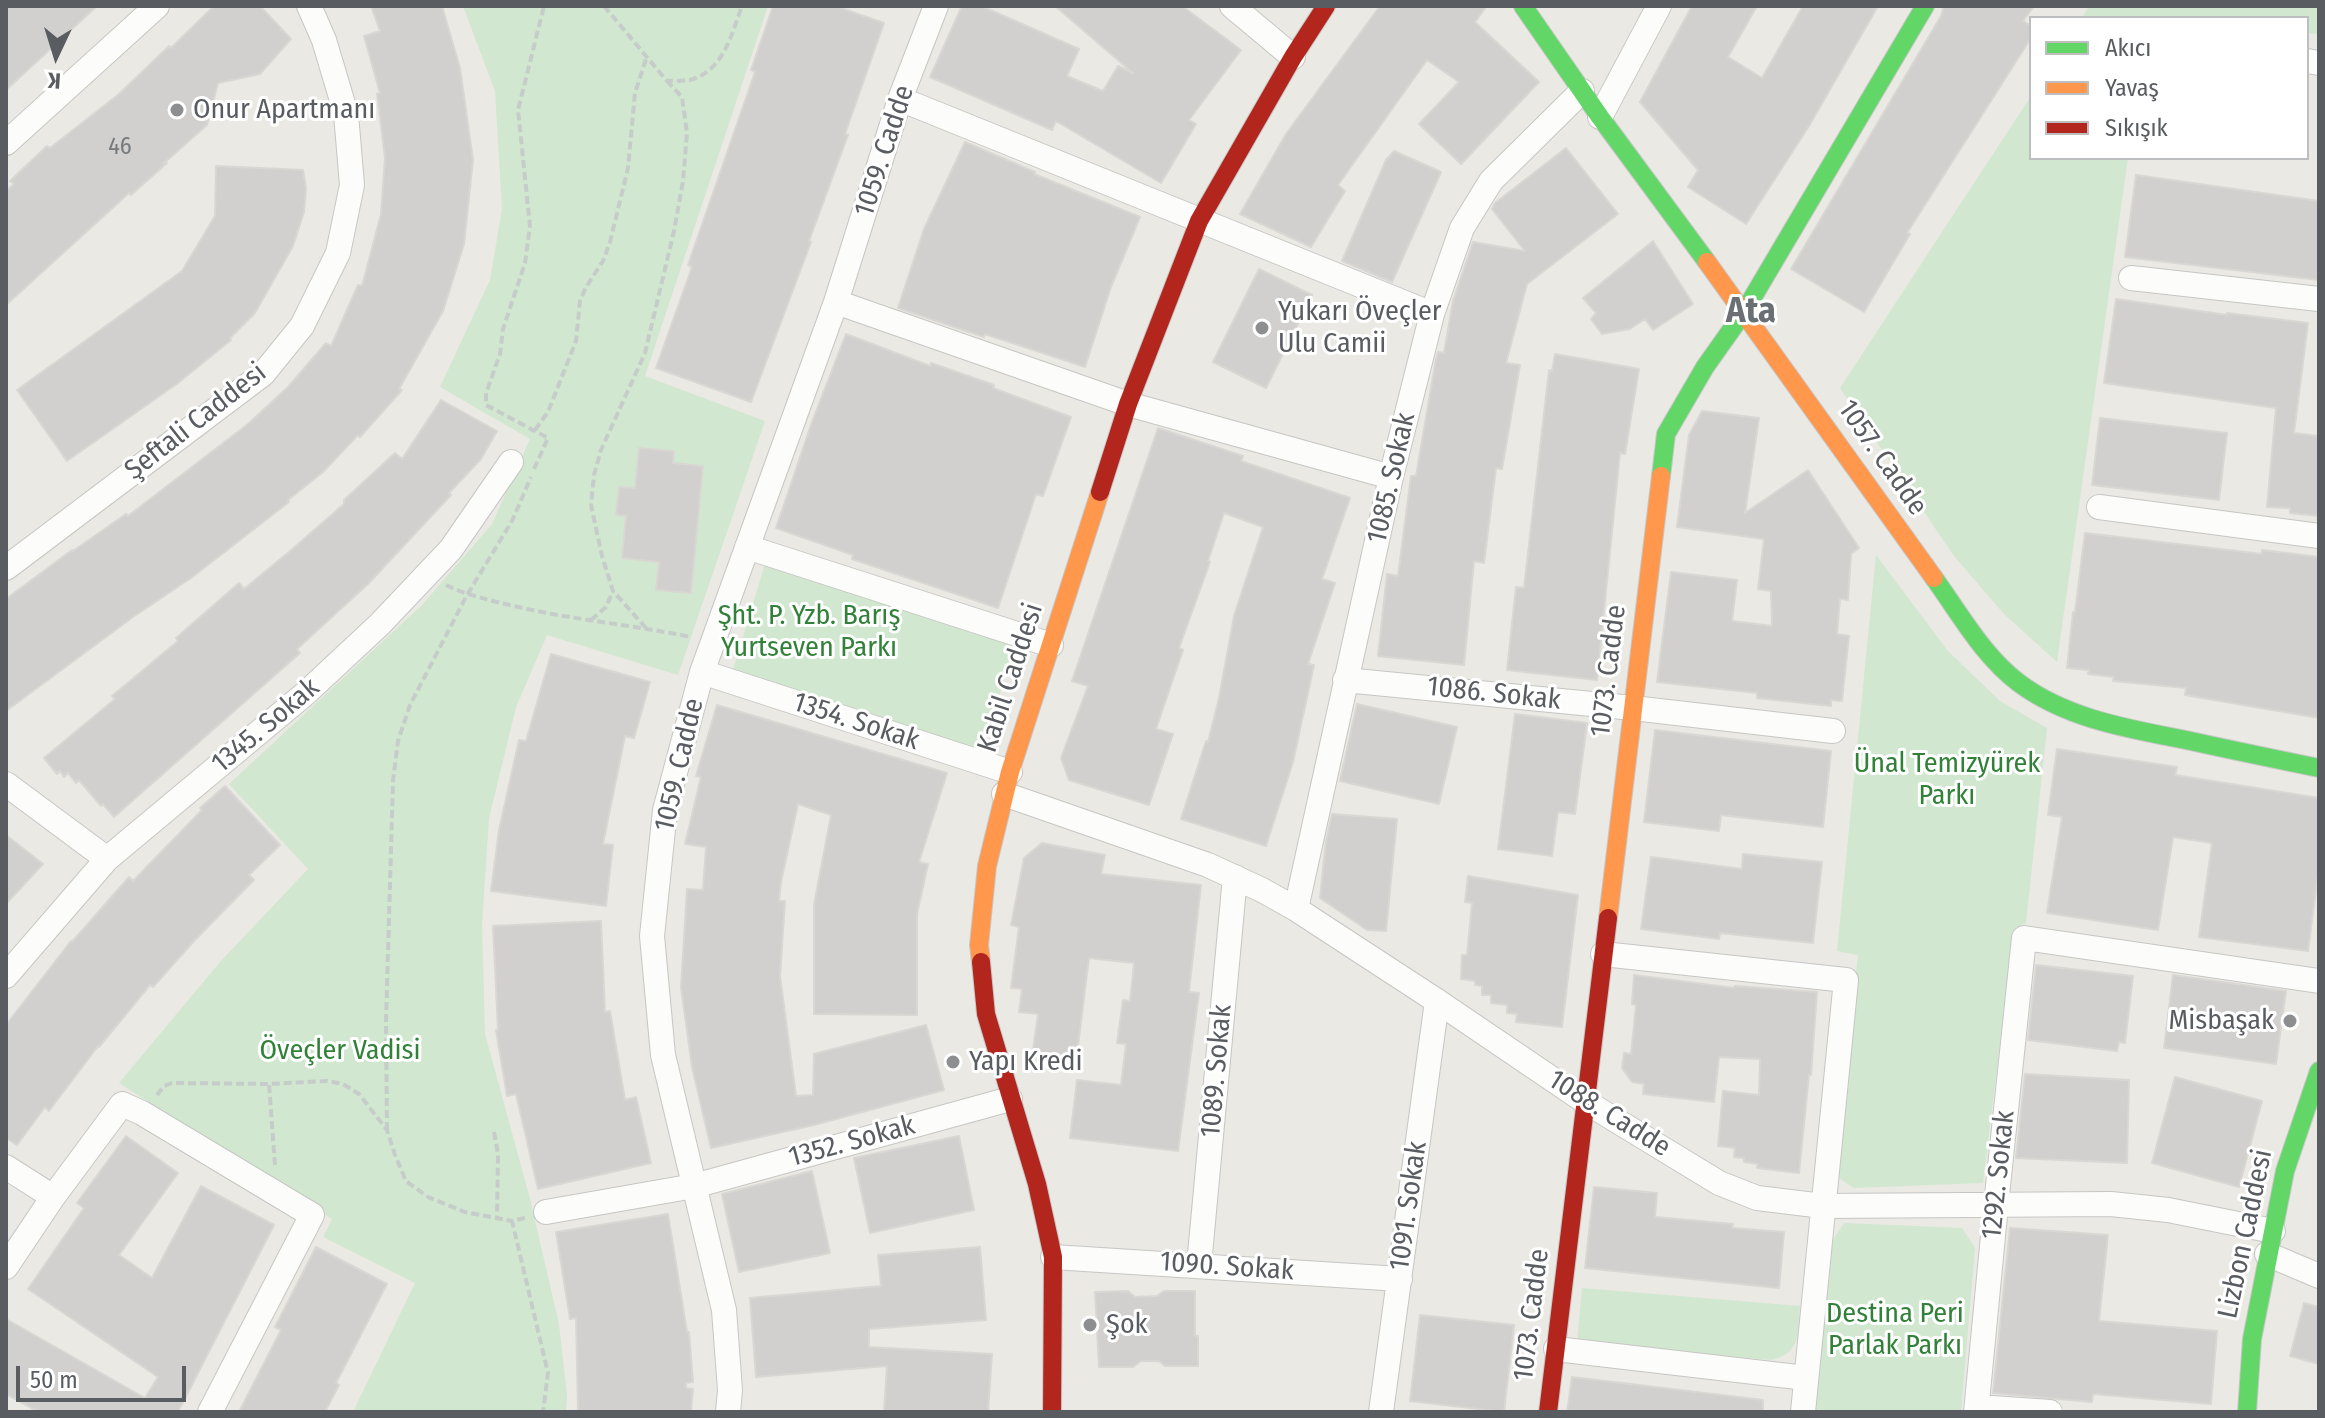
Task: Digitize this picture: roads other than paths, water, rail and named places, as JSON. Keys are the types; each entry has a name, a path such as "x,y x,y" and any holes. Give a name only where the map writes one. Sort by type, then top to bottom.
{"street":[{"path":"6,143 157,6"},
{"name":"Şeftali Caddesi","path":"6,568 263,374 302,326 338,253 352,185 346,114 324,40 309,6"},
{"name":"1059. Cadde","path":"728,1412 730,1390 724,1310 663,1055 652,936 665,810 702,672 836,302 900,99 936,6"},
{"path":"1232,6 1293,57"},
{"name":"Kabil Caddesi","path":"1052,1412 1053,1257 1037,1184 986,1014 979,945 987,866 1007,783 1128,404 1199,221 1293,57 1326,6"},
{"name":"1057. Cadde","path":"1523,6 1992,659 2020,684 2084,716 2117,726 2319,768"},
{"path":"1600,117 1659,6"},
{"name":"1073. Cadde","path":"1548,1412 1666,434 1691,389 1744,312 1925,6"},
{"name":"1085. Sokak","path":"1296,909 1391,477 1432,314 1462,228 1491,181 1582,91"},
{"path":"900,99 1432,314"},
{"path":"2131,278 2319,299"},
{"path":"836,302 1128,404 1391,477"},
{"name":"1345. Sokak","path":"6,976 107,859 306,693 380,624 451,549 511,462"},
{"path":"2099,507 2319,536"},
{"path":"747,547 1051,645"},
{"name":"1354. Sokak","path":"702,672 1007,783"},
{"name":"1086. Sokak","path":"1345,680 1833,731"},
{"name":"1088. Cadde","path":"1007,783 1208,865 1296,909 1586,1102 1719,1183 1757,1198 1823,1206 2111,1204 2168,1210 2270,1243 2319,1276"},
{"path":"6,784 107,859"},
{"name":"1089. Sokak","path":"1199,1265 1235,877"},
{"name":"1292. Sokak","path":"1977,1410 2024,938 2319,981"},
{"path":"1603,954 1846,980 1803,1412"},
{"name":"1091. Sokak","path":"1381,1412 1437,1001"},
{"name":"Lizbon Caddesi","path":"2247,1412 2252,1339 2285,1171 2316,1087"},
{"name":"1352. Sokak","path":"546,1212 694,1186 1010,1099"},
{"path":"6,1267 53,1197 132,1109 312,1215 210,1412"},
{"path":"6,1167 53,1197"},
{"name":"1090. Sokak","path":"1053,1257 1400,1279"},
{"path":"1556,1349 1806,1378"},
{"path":"1977,1410 2050,1412"}],"place":[{"name":"Onur Apartmanı","path":"177,110"},
{"name":"Yukarı Öveçler Ulu Camii","path":"1262,328"},
{"name":"Misbaşak","path":"2290,1021"},
{"name":"Yapı Kredi","path":"953,1062"},
{"name":"Şok","path":"1090,1325"}],"district":[{"name":"Ata","path":"1751,312"}],"park label":[{"name":"Şht. P. Yzb. Barış Yurtseven Parkı","path":"809,632"},
{"name":"Ünal Temizyürek Parkı","path":"1947,780"},
{"name":"Öveçler Vadisi","path":"340,1051"},
{"name":"Destina Peri Parlak Parkı","path":"1895,1330"}]}
